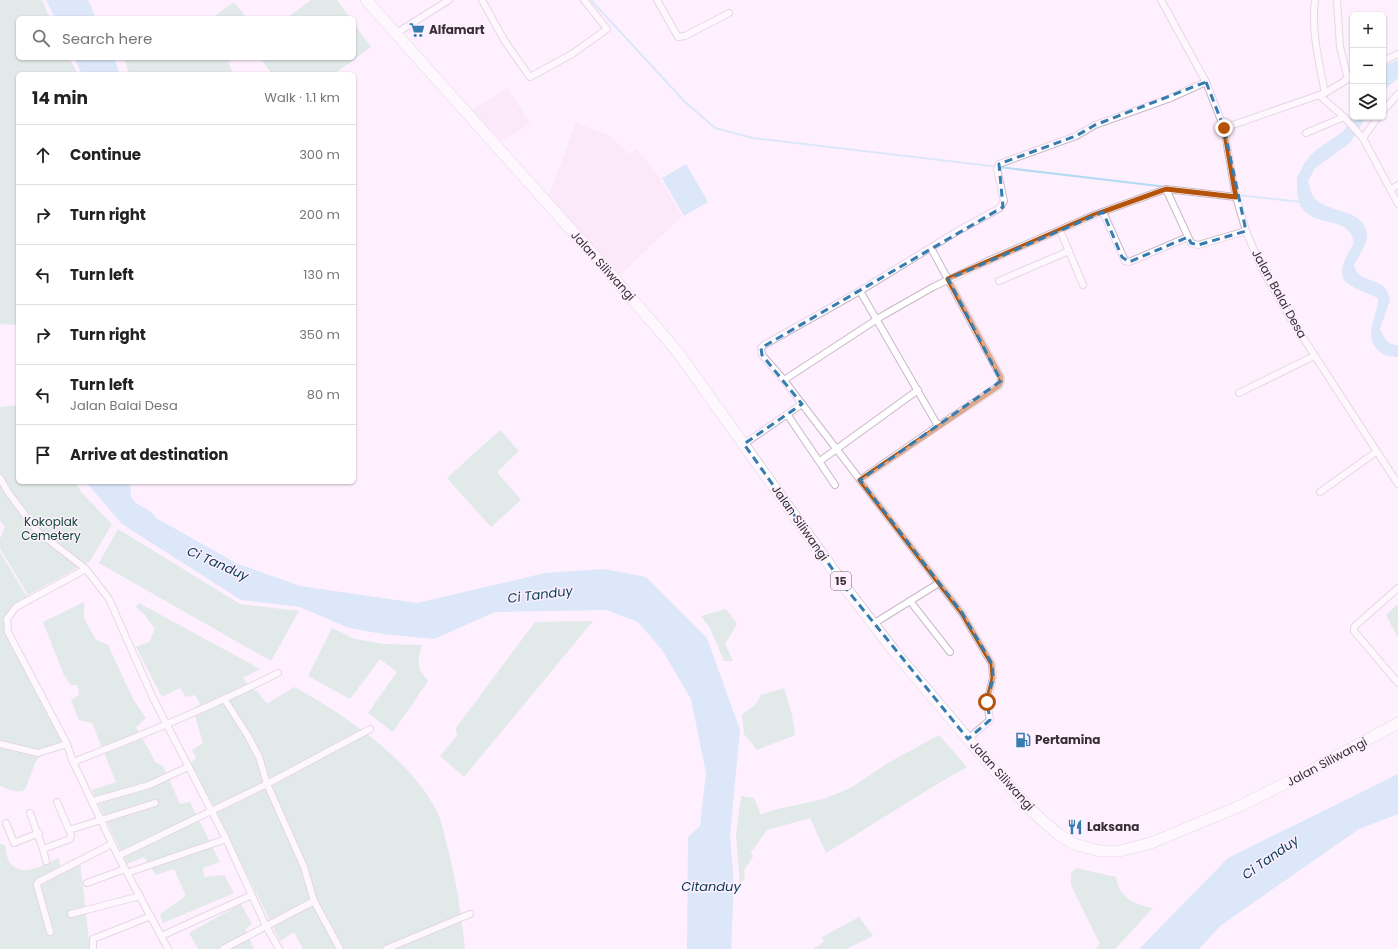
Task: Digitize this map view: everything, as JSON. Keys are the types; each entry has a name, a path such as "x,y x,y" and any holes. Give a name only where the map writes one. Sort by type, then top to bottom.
{"highway":[{"name":"Jalan Siliwangi","path":"366,0 644,311 677,351 873,624 968,739 1032,811 1058,834 1074,844 1088,848 1112,851 1156,841 1240,806 1304,774 1398,723"}],"street":[{"path":"395,34 448,0"},
{"path":"482,0 504,40 530,77 572,54 608,29 584,0"},
{"path":"657,0 678,37 685,36 729,13"},
{"name":"Jalan Balai Desa","path":"1161,0 1206,82 1224,128 1236,188 1236,196 1246,231 1261,267 1314,356 1398,484"},
{"path":"1315,0 1313,20 1322,94 1362,135 1398,204"},
{"path":"1224,128 1322,94 1348,79 1340,47 1337,0"},
{"path":"1386,60 1398,54"},
{"path":"968,739 990,720 987,697 993,670 992,664 962,613 837,448 784,380 762,355 761,348 860,291 956,232 1003,206 1004,201 998,167 1076,136 1095,125 1168,99 1206,82"},
{"path":"1386,108 1398,94"},
{"path":"1306,133 1346,118"},
{"path":"1362,135 1375,120"},
{"path":"1391,189 1398,185"},
{"path":"1166,189 1191,243 1198,245 1246,231"},
{"path":"784,380 877,319 948,279 1102,212 1166,189 1236,196"},
{"path":"1102,212 1125,261 1130,262 1188,237"},
{"path":"1060,230 1083,285"},
{"path":"860,480 999,386 1001,382 1001,377 931,248"},
{"path":"999,281 1069,251"},
{"path":"860,291 938,426"},
{"path":"1239,393 1314,356"},
{"path":"820,461 918,390"},
{"path":"744,444 802,404"},
{"path":"787,414 835,485"},
{"path":"1320,492 1376,452"},
{"path":"0,478 8,492 37,531 86,569 109,599 153,698 226,839 266,926 279,949"},
{"path":"86,569 16,607 7,619 8,632 67,744 73,762 93,801 100,821 168,949"},
{"path":"873,624 939,583"},
{"path":"1398,588 1354,627 1354,631 1398,683"},
{"path":"910,601 950,652"},
{"path":"73,762 168,725 225,700 278,673"},
{"path":"225,700 258,757 267,784 304,868 314,901 340,949"},
{"path":"118,856 267,784 370,729"},
{"path":"0,744 38,753 67,744"},
{"path":"93,801 149,785 188,767"},
{"path":"43,849 70,839 72,835 57,802"},
{"path":"70,830 154,803"},
{"path":"30,813 39,833 46,861"},
{"path":"6,823 14,843 39,833"},
{"path":"87,883 226,839"},
{"path":"50,932 37,885 38,882 112,844"},
{"path":"160,936 252,895"},
{"path":"71,914 140,896"},
{"path":"223,949 314,901"},
{"path":"386,949 470,914"},
{"path":"93,949 93,939 151,916"}],"highlighted area":[{"path":"1206,82 1224,128 1246,231 1198,245 1191,243 1188,237 1129,262 1122,257 1103,212 948,279 1001,381 860,480 962,613 992,664 993,678 987,702 990,720 968,739 848,591 744,444 802,404 762,355 761,348 1003,207 999,164 1076,136 1095,125"}],"shaded area":[{"path":"508,88 530,124 501,141 472,110"},
{"path":"576,123 610,136 629,154 636,149 654,169 682,216 620,275 548,197"}],"green space":[{"path":"0,0 42,0 49,16 16,16 16,60 70,60 77,72 16,72 16,325 0,324"},
{"path":"311,0 337,0 349,16 290,16"},
{"path":"234,2 245,16 215,16"},
{"path":"356,27 371,47 356,58"},
{"path":"125,60 231,60 228,62 232,72 128,72"},
{"path":"262,60 353,60 337,72 270,72"},
{"name":"Kokoplak Cemetery","path":"16,405 16,484 77,484 81,492 112,524 90,561 28,595 0,548 0,539 5,526 0,521 0,407"},
{"path":"500,430 519,451 497,472 521,500 491,527 447,478"},
{"path":"118,529 240,604 299,611 271,661 99,563"},
{"path":"0,552 27,597 16,603 8,611 5,621 6,633 65,747 39,757 35,763 25,790 18,791 12,791 0,786"},
{"path":"84,602 84,619 96,640 108,645 133,699 146,718 136,727 156,763 163,766 180,804 190,802 220,862 203,868 204,877 224,875 234,893 163,923 160,914 186,896 174,869 156,875 144,857 127,864 92,790 116,782 92,723 79,720 71,700 79,695 78,685 71,685 64,675 43,622"},
{"path":"139,603 260,669 243,678 252,690 257,691 267,704 294,687 356,725 396,759 413,777 428,796 441,822 450,855 460,909 465,949 303,949 294,932 280,941 221,822 189,765 196,758 192,750 203,743 193,709 200,704 195,695 186,697 180,688 162,697 136,647 149,642 155,629 145,615 136,607"},
{"path":"1398,604 1398,638 1386,615"},
{"path":"726,609 737,624 725,644 733,661 724,661 710,628 701,616"},
{"path":"593,621 464,777 440,756 457,736 456,728 535,622"},
{"path":"332,628 355,639 384,644 422,645 419,656 419,664 421,672 428,681 393,732 368,713 397,672 380,659 350,699 308,676"},
{"path":"784,688 792,715 795,735 757,750 744,734 742,715 756,704 761,695"},
{"path":"939,735 967,767 826,853 810,818 767,830 751,852 753,857 744,870 745,878 740,884 736,835 741,796 754,798 761,815 773,810 824,799 852,787 888,763"},
{"path":"0,844 3,844 6,848 10,863 15,868 21,870 34,869 59,858 61,872 80,863 90,949 0,949"},
{"path":"1076,868 1116,877 1120,890 1128,899 1153,908 1115,949 1096,949 1100,944 1071,885 1071,873"},
{"path":"241,904 252,924 245,929 254,949 198,949 189,933"},
{"path":"859,917 873,936 846,949 813,949 824,942 822,937"}],"water":[{"path":"46,0 88,0 95,16 54,16"},
{"path":"75,60 115,60 119,72 81,72"},
{"path":"1398,60 1398,78 1386,88 1386,84 1386,65"},
{"path":"1351,120 1364,120 1350,143 1315,168 1308,181 1312,194 1318,202 1359,219 1364,225 1367,234 1366,242 1354,265 1357,272 1362,276 1384,286 1388,292 1390,300 1380,329 1389,343 1398,345 1398,357 1383,354 1376,348 1373,342 1371,330 1378,298 1349,285 1344,280 1342,274 1343,266 1354,243 1351,234 1339,225 1315,218 1308,214 1300,205 1298,198 1297,178 1305,163 1314,152 1337,136"},
{"path":"686,164 708,202 684,216 662,178"},
{"name":"Citanduy","path":"88,484 130,484 131,496 133,500 150,511 156,518 236,563 300,586 417,603 545,573 604,569 646,577 707,638 740,730 730,835 734,885 731,949 687,949 688,837 700,826 706,773 691,699 662,650 638,622 606,610 495,612 434,639 383,634 349,628 300,607 241,600 122,524"},
{"name":"Ci Tanduy","path":"1398,774 1398,814 1359,829 1220,926 1199,949 1139,949 1228,858"}],"waterway":[{"path":"591,0 685,102 715,128 753,138 1167,187"},
{"path":"1237,195 1302,202"}],"place":[{"name":"Alfamart","path":"417,30"},
{"name":"Pertamina","path":"1023,740"},
{"name":"Laksana","path":"1075,827"}],"route":[{"path":"987,702 987,697 993,678 992,664 962,613 860,480 999,386 1001,382 1001,377 985,351 948,279 1094,215 1166,189 1236,197 1224,128"}]}
